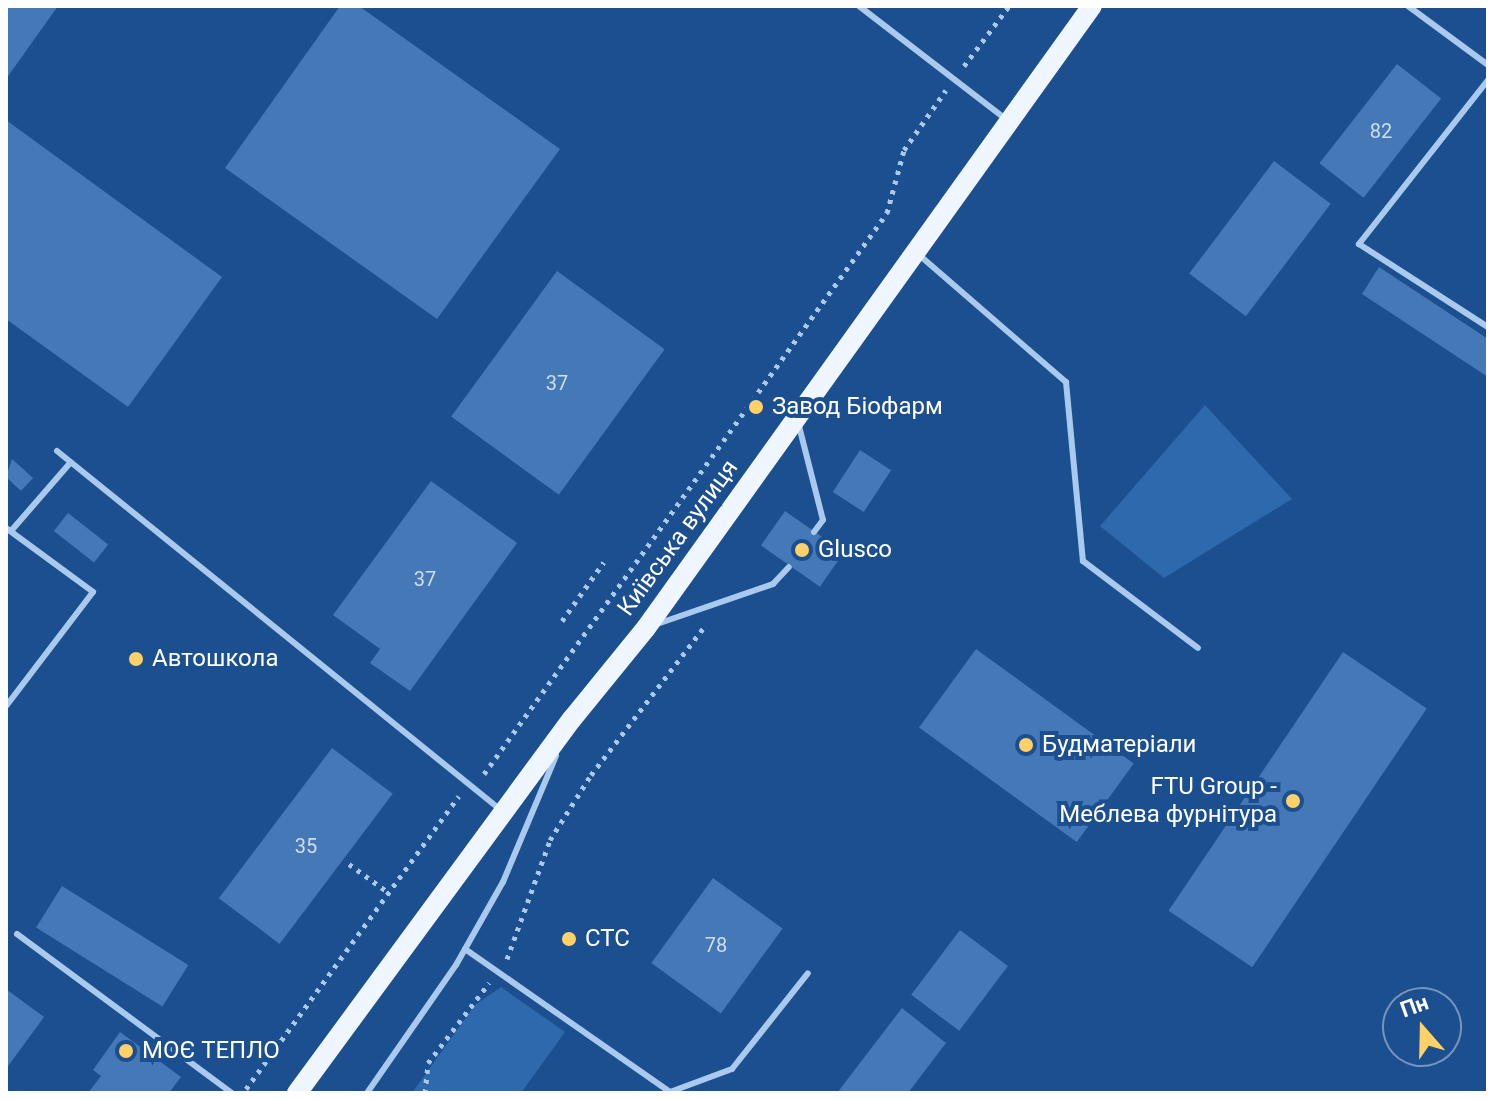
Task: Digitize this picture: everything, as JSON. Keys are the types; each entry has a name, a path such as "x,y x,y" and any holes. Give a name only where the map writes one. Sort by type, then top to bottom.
{"main road":[{"name":"Київська вулиця","path":"297,1093 572,719 646,628 1007,120 1092,6"}],"lane":[{"path":"859,6 1007,120"},
{"path":"1408,6 1488,65"},
{"path":"1488,80 1359,244 1488,327"},
{"path":"915,251 1066,382 1083,561 1198,648"},
{"path":"796,416 823,520 814,532"},
{"path":"57,451 504,813"},
{"path":"6,706 93,592 9,530 71,462"},
{"path":"646,628 773,584 789,567"},
{"path":"367,1093 465,949 503,882 572,719"},
{"path":"17,934 232,1093"},
{"path":"465,949 670,1092 732,1069 808,973"}],"path":[{"path":"243,1093 469,783 497,760 887,213 904,150 1009,6"},
{"path":"562,621 604,562"},
{"path":"425,1093 428,1063 498,972 518,934 550,840 591,775 683,656 717,604"},
{"path":"349,864 389,893"}],"shaded area":[{"path":"1205,405 1292,499 1164,578 1100,526"},
{"path":"501,987 565,1032 521,1093 412,1093 475,1005"}],"building":[{"path":"6,6 58,6 6,79"},
{"path":"340,6 359,6 560,149 437,319 225,168"},
{"path":"1397,64 1441,98 1364,198 1319,163"},
{"path":"6,120 222,277 128,407 6,319"},
{"path":"1274,161 1331,204 1246,316 1189,274"},
{"path":"1379,267 1488,339 1488,377 1362,294"},
{"path":"557,271 665,349 559,495 451,417"},
{"path":"860,450 891,470 864,512 833,492"},
{"path":"12,459 33,478 21,491 6,477"},
{"path":"431,481 517,543 410,691 370,663 380,649 333,615"},
{"name":"Glusco","path":"785,511 844,552 820,587 761,545"},
{"path":"68,513 108,544 94,563 54,531"},
{"name":"Будматеріали","path":"976,649 1134,764 1077,842 919,727"},
{"path":"1343,652 1427,708 1252,967 1169,911"},
{"path":"332,748 393,794 280,944 219,898"},
{"path":"713,878 783,929 721,1013 651,963"},
{"path":"62,886 188,965 162,1007 36,928"},
{"path":"960,930 1008,966 959,1031 911,995"},
{"path":"6,989 44,1017 6,1069"},
{"path":"902,1008 946,1043 908,1093 837,1093"},
{"name":"МОЄ ТЕПЛО","path":"120,1032 181,1077 169,1093 88,1093 101,1076 93,1070"}],"place":[{"name":"Завод Біофарм","path":"756,407"},
{"name":"Glusco","path":"802,550"},
{"name":"Автошкола","path":"136,659"},
{"name":"Будматеріали","path":"1026,745"},
{"name":"FTU Group - Меблева фурнітура","path":"1293,801"},
{"name":"СТС","path":"569,939"},
{"name":"МОЄ ТЕПЛО","path":"126,1051"}]}
